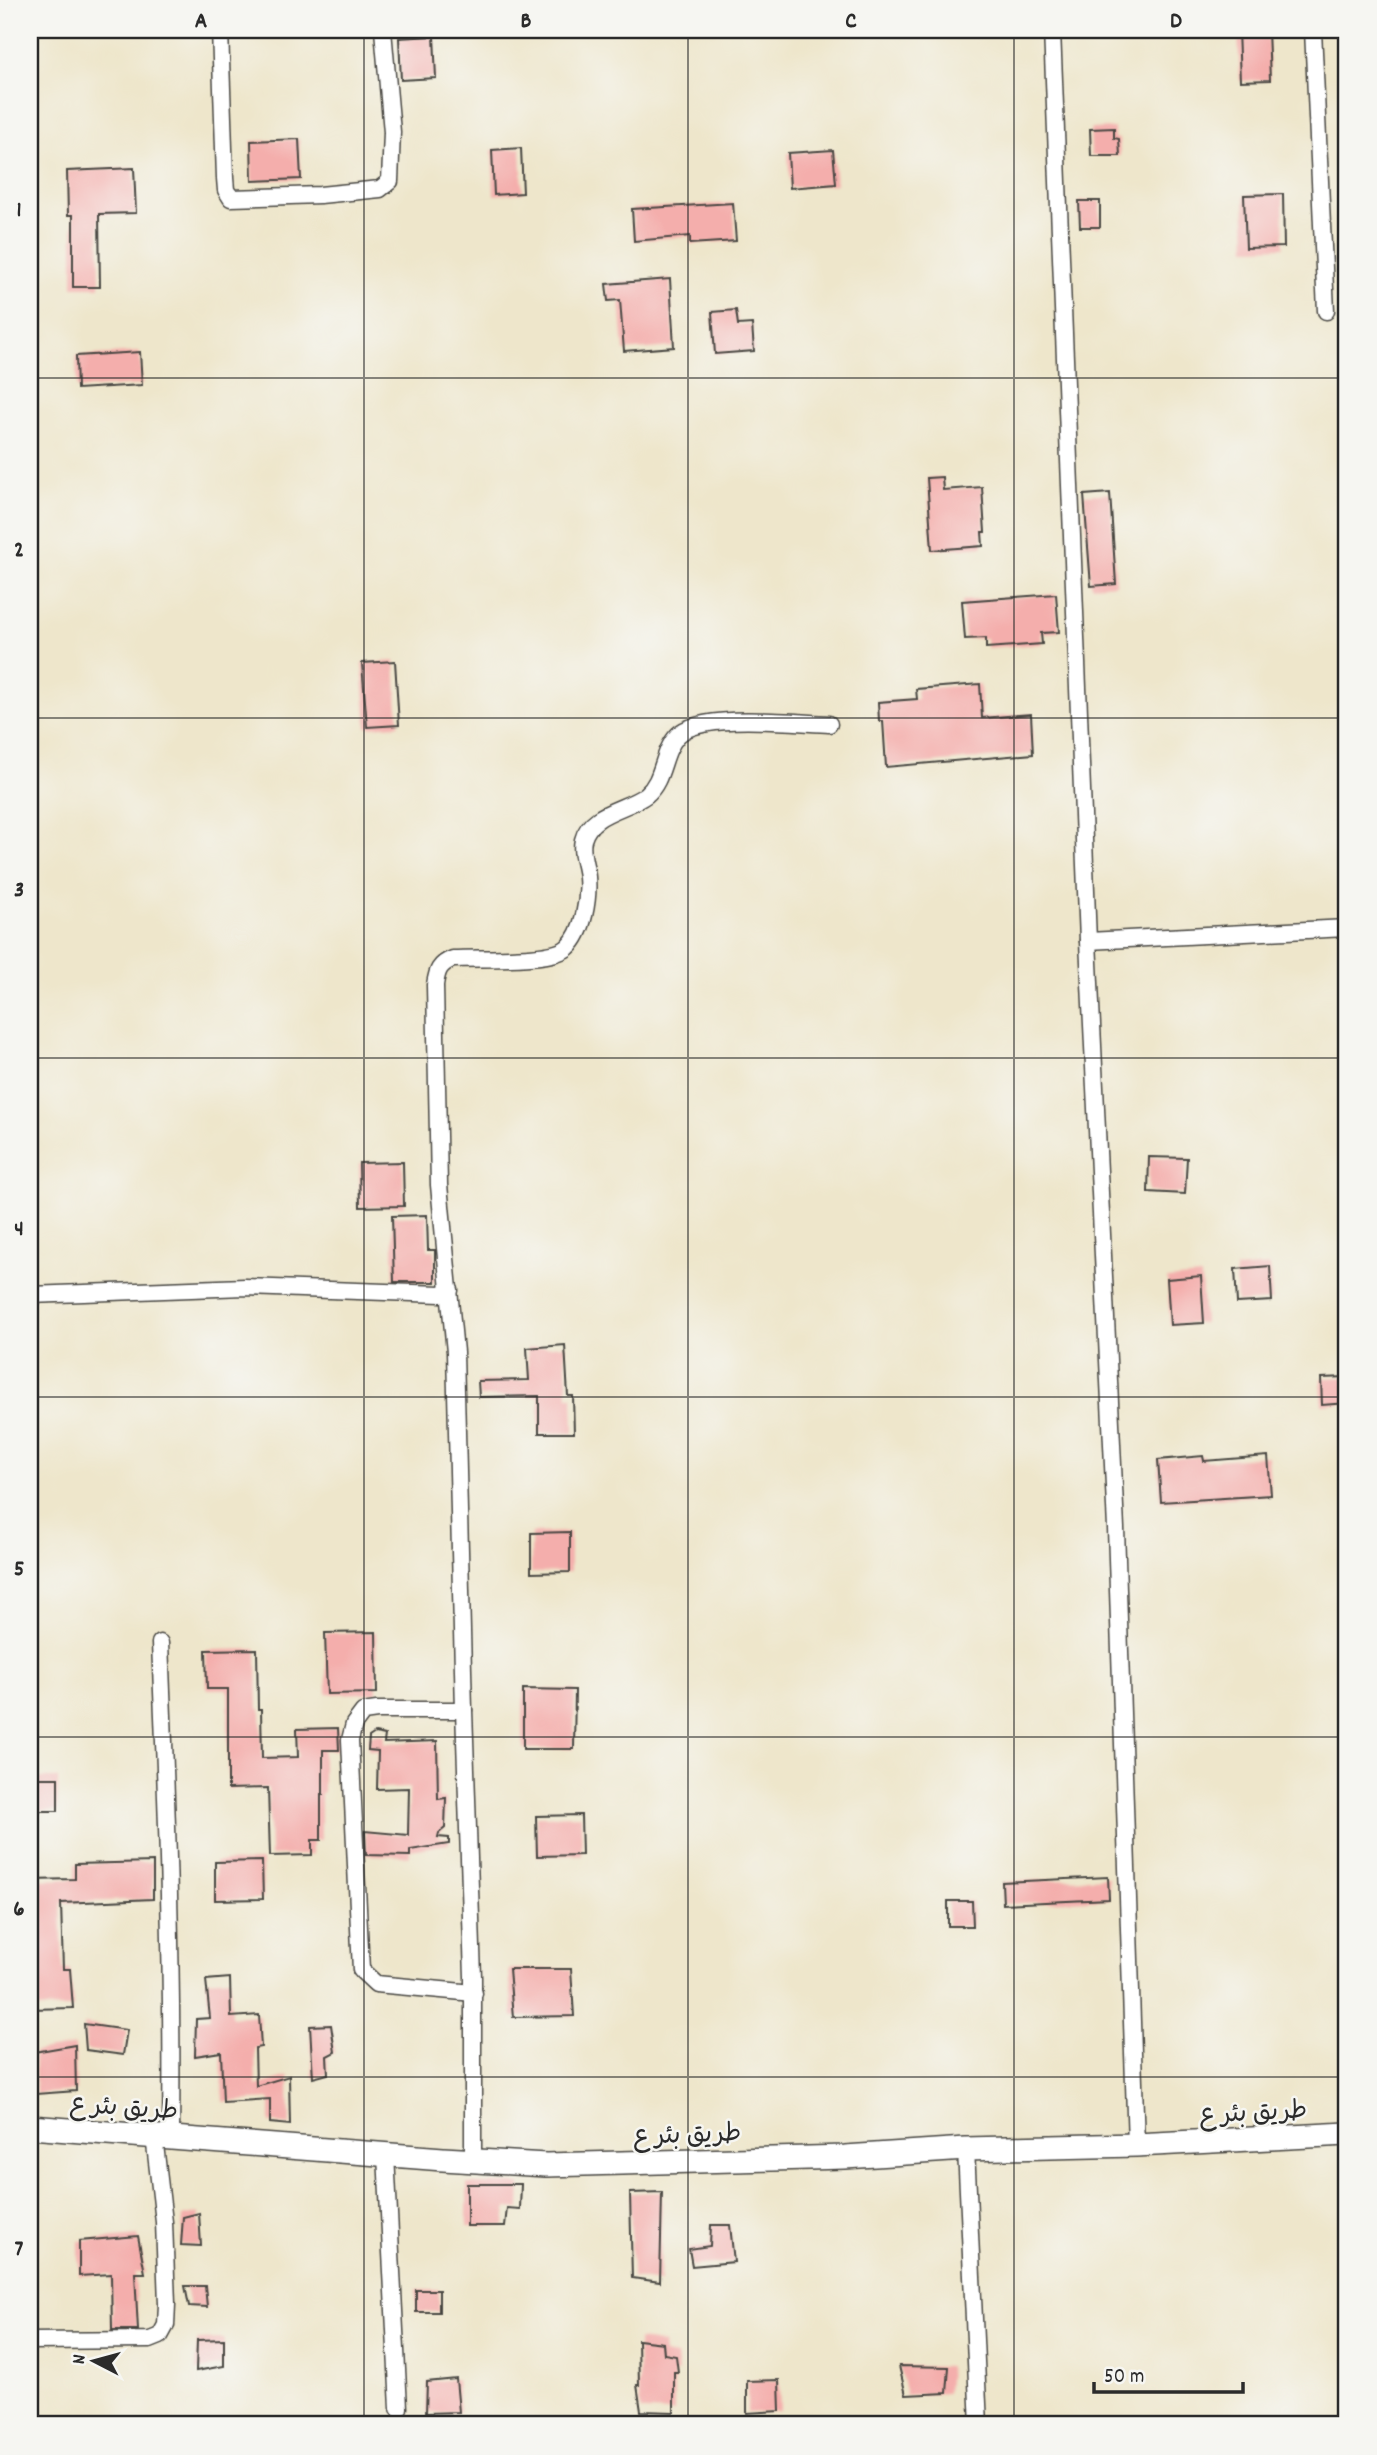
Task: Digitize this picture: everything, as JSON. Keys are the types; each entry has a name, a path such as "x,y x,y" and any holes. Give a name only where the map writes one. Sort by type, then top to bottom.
{"street":[{"path":"220,30 225,178 226,190 231,198 320,195 380,189 390,181 392,132 383,30"},
{"path":"1052,30 1088,941 1116,1528 1136,2145"},
{"path":"1313,30 1326,311"},
{"path":"472,2161 474,1993 455,1352 439,1185 435,985 437,971 444,962 453,959 548,956 569,947 578,932 586,908 587,878 583,841 586,832 608,813 644,796 656,785 667,752 685,729 696,724 725,721 829,724"},
{"path":"1088,941 1347,928"},
{"path":"30,1295 245,1287 441,1294 450,1290"},
{"path":"30,2341 150,2340 160,2336 166,2325 162,2137 173,2024 160,1643"},
{"path":"464,1710 377,1710 363,1713 354,1724 350,1740 361,1970 376,1984 474,1993"},
{"name":"طريق بئر ع","path":"30,2127 547,2165 845,2157 966,2149 1136,2145 1347,2134"},
{"path":"966,2149 979,2425"},
{"path":"386,2155 399,2408"}],"building":[{"path":"1238,30 1268,30 1270,80 1240,81"},
{"path":"434,36 436,78 401,80 399,38"},
{"path":"1114,128 1114,138 1119,139 1120,156 1091,156 1090,129"},
{"path":"299,139 301,179 252,181 251,141"},
{"path":"521,148 523,193 494,195 492,150"},
{"path":"833,150 836,184 790,188 788,153"},
{"path":"134,168 136,213 99,214 100,287 73,287 73,215 68,215 67,171"},
{"path":"1283,194 1284,247 1246,248 1244,195"},
{"path":"1079,201 1100,201 1100,227 1080,227"},
{"path":"733,203 736,241 690,244 690,236 634,241 632,209"},
{"path":"670,279 674,347 624,351 620,300 608,301 606,284"},
{"path":"736,310 738,325 752,324 754,351 715,354 712,312"},
{"path":"140,352 142,385 77,389 76,356"},
{"path":"942,477 943,490 982,487 985,532 982,532 983,546 932,550 927,478"},
{"path":"1110,493 1116,584 1091,586 1084,495"},
{"path":"1056,594 1059,632 1041,633 1042,644 986,648 986,638 965,639 962,601"},
{"path":"395,661 399,725 367,727 362,663"},
{"path":"980,684 982,718 1031,714 1033,754 886,767 883,721 879,721 878,702 917,699 916,689"},
{"path":"1149,1157 1187,1158 1185,1194 1148,1192"},
{"path":"403,1162 404,1206 360,1207 359,1163"},
{"path":"427,1215 428,1250 435,1250 435,1282 394,1282 392,1216"},
{"path":"1270,1266 1272,1301 1237,1303 1235,1269"},
{"path":"1201,1276 1204,1323 1170,1325 1167,1279"},
{"path":"565,1345 568,1396 573,1396 574,1433 539,1433 539,1396 479,1397 478,1381 529,1380 527,1348"},
{"path":"1347,1377 1347,1403 1322,1405 1321,1378"},
{"path":"1203,1456 1204,1461 1268,1456 1271,1495 1161,1502 1158,1460"},
{"path":"570,1532 570,1572 531,1573 531,1533"},
{"path":"376,1632 377,1693 327,1694 325,1633"},
{"path":"257,1649 262,1758 298,1757 297,1729 338,1728 339,1750 323,1750 321,1840 312,1840 312,1855 270,1856 268,1788 228,1789 228,1689 207,1689 206,1650"},
{"path":"523,1689 575,1690 574,1749 523,1749"},
{"path":"375,1733 385,1735 384,1743 437,1741 438,1799 446,1798 445,1828 438,1837 449,1838 449,1844 410,1850 410,1856 366,1855 365,1831 408,1835 409,1788 377,1789 378,1751 368,1750 369,1737"},
{"path":"30,1778 58,1778 58,1811 30,1811"},
{"path":"581,1815 582,1855 537,1856 536,1816"},
{"path":"262,1861 263,1899 215,1900 215,1862"},
{"path":"153,1862 153,1899 61,1903 63,1969 70,1969 73,2008 30,2009 30,1880 75,1879 75,1864"},
{"path":"1108,1877 1109,1899 1003,1904 1002,1882"},
{"path":"948,1901 972,1901 973,1926 948,1926"},
{"path":"509,1969 571,1969 574,2016 513,2017"},
{"path":"230,1978 231,2017 259,2015 261,2047 255,2048 256,2086 289,2076 290,2125 270,2123 270,2099 223,2102 221,2052 195,2056 196,2019 210,2018 206,1980"},
{"path":"84,2024 127,2030 123,2055 86,2050"},
{"path":"331,2025 335,2052 327,2056 328,2074 313,2078 310,2026"},
{"path":"75,2045 76,2091 36,2094 34,2052"},
{"path":"467,2184 521,2184 520,2209 507,2208 505,2226 467,2226"},
{"path":"662,2192 660,2282 632,2278 630,2193"},
{"path":"199,2213 201,2246 181,2245 183,2217"},
{"path":"711,2225 730,2225 734,2262 692,2266 689,2249 710,2246"},
{"path":"138,2236 145,2273 135,2273 138,2330 112,2330 111,2274 79,2276 79,2241"},
{"path":"185,2286 205,2286 207,2307 189,2306"},
{"path":"416,2290 439,2290 439,2312 416,2312"},
{"path":"224,2339 224,2366 196,2371 197,2340"},
{"path":"638,2340 663,2343 664,2354 676,2356 678,2372 674,2372 674,2412 641,2411 637,2385"},
{"path":"899,2366 949,2367 947,2393 906,2395"},
{"path":"456,2379 459,2412 426,2413 427,2382"},
{"path":"779,2380 780,2411 747,2413 747,2381"}]}
